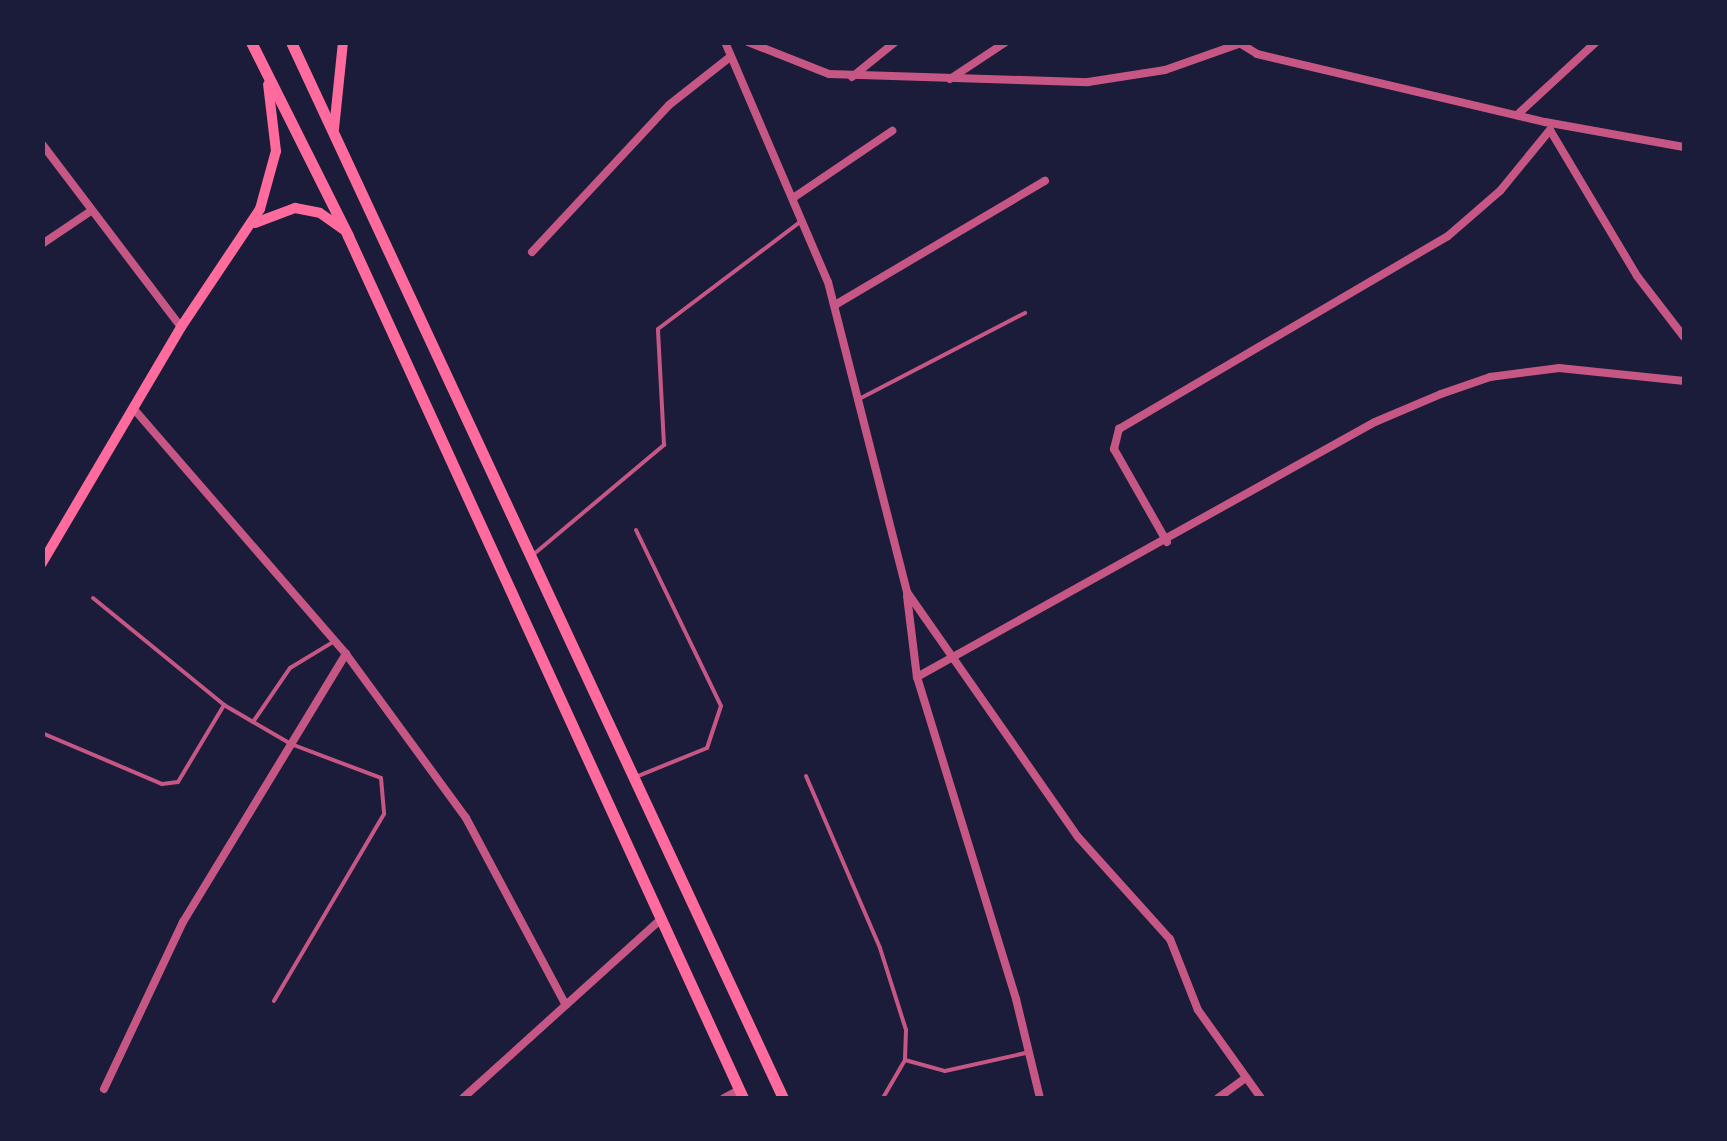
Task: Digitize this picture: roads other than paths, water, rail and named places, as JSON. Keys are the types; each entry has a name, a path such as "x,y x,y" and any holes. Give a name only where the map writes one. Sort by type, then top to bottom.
{"highway":[{"path":"251,42 348,236 741,1094"},
{"path":"291,42 783,1098"}],"main road":[{"path":"334,134 334,88 344,42"},
{"path":"42,563 181,327 250,227 268,190 276,151 264,72"},
{"path":"250,227 295,208 320,212 348,236"}],"street":[{"path":"725,42 804,220 835,305 907,592 917,677 1030,1052 1040,1098"},
{"path":"748,42 852,77 950,80 1128,78 1238,43 1257,54 1516,115 1547,126 1684,147"},
{"path":"852,77 896,42"},
{"path":"950,80 1006,42"},
{"path":"1516,115 1596,42"},
{"path":"532,252 669,105 730,57"},
{"path":"1547,126 1637,276 1684,337"},
{"path":"1167,542 1114,448 1119,428 1448,236 1500,191 1547,126"},
{"path":"792,198 892,130"},
{"path":"42,144 181,327"},
{"path":"835,305 1046,180"},
{"path":"42,244 92,212"},
{"path":"917,677 952,663 1376,422 1490,378 1587,368 1684,382"},
{"path":"133,408 346,654 466,818 566,1005"},
{"path":"907,592 952,663 1078,837 1152,912 1170,938 1198,1010 1261,1098"},
{"path":"104,1088 183,922 346,654"},
{"path":"463,1098 661,919"},
{"path":"1218,1098 1246,1078"},
{"path":"724,1098 741,1094"}],"lane":[{"path":"530,558 664,445 656,335 662,324 804,220"},
{"path":"859,398 1025,313"},
{"path":"634,778 706,748 721,706 636,530"},
{"path":"93,598 224,705 291,744 381,778 384,814 274,1000"},
{"path":"253,722 290,668 334,642"},
{"path":"42,733 162,784 178,782 224,705"},
{"path":"806,776 880,948 906,1030 905,1060 883,1098"},
{"path":"905,1060 945,1071 1030,1052"}]}
